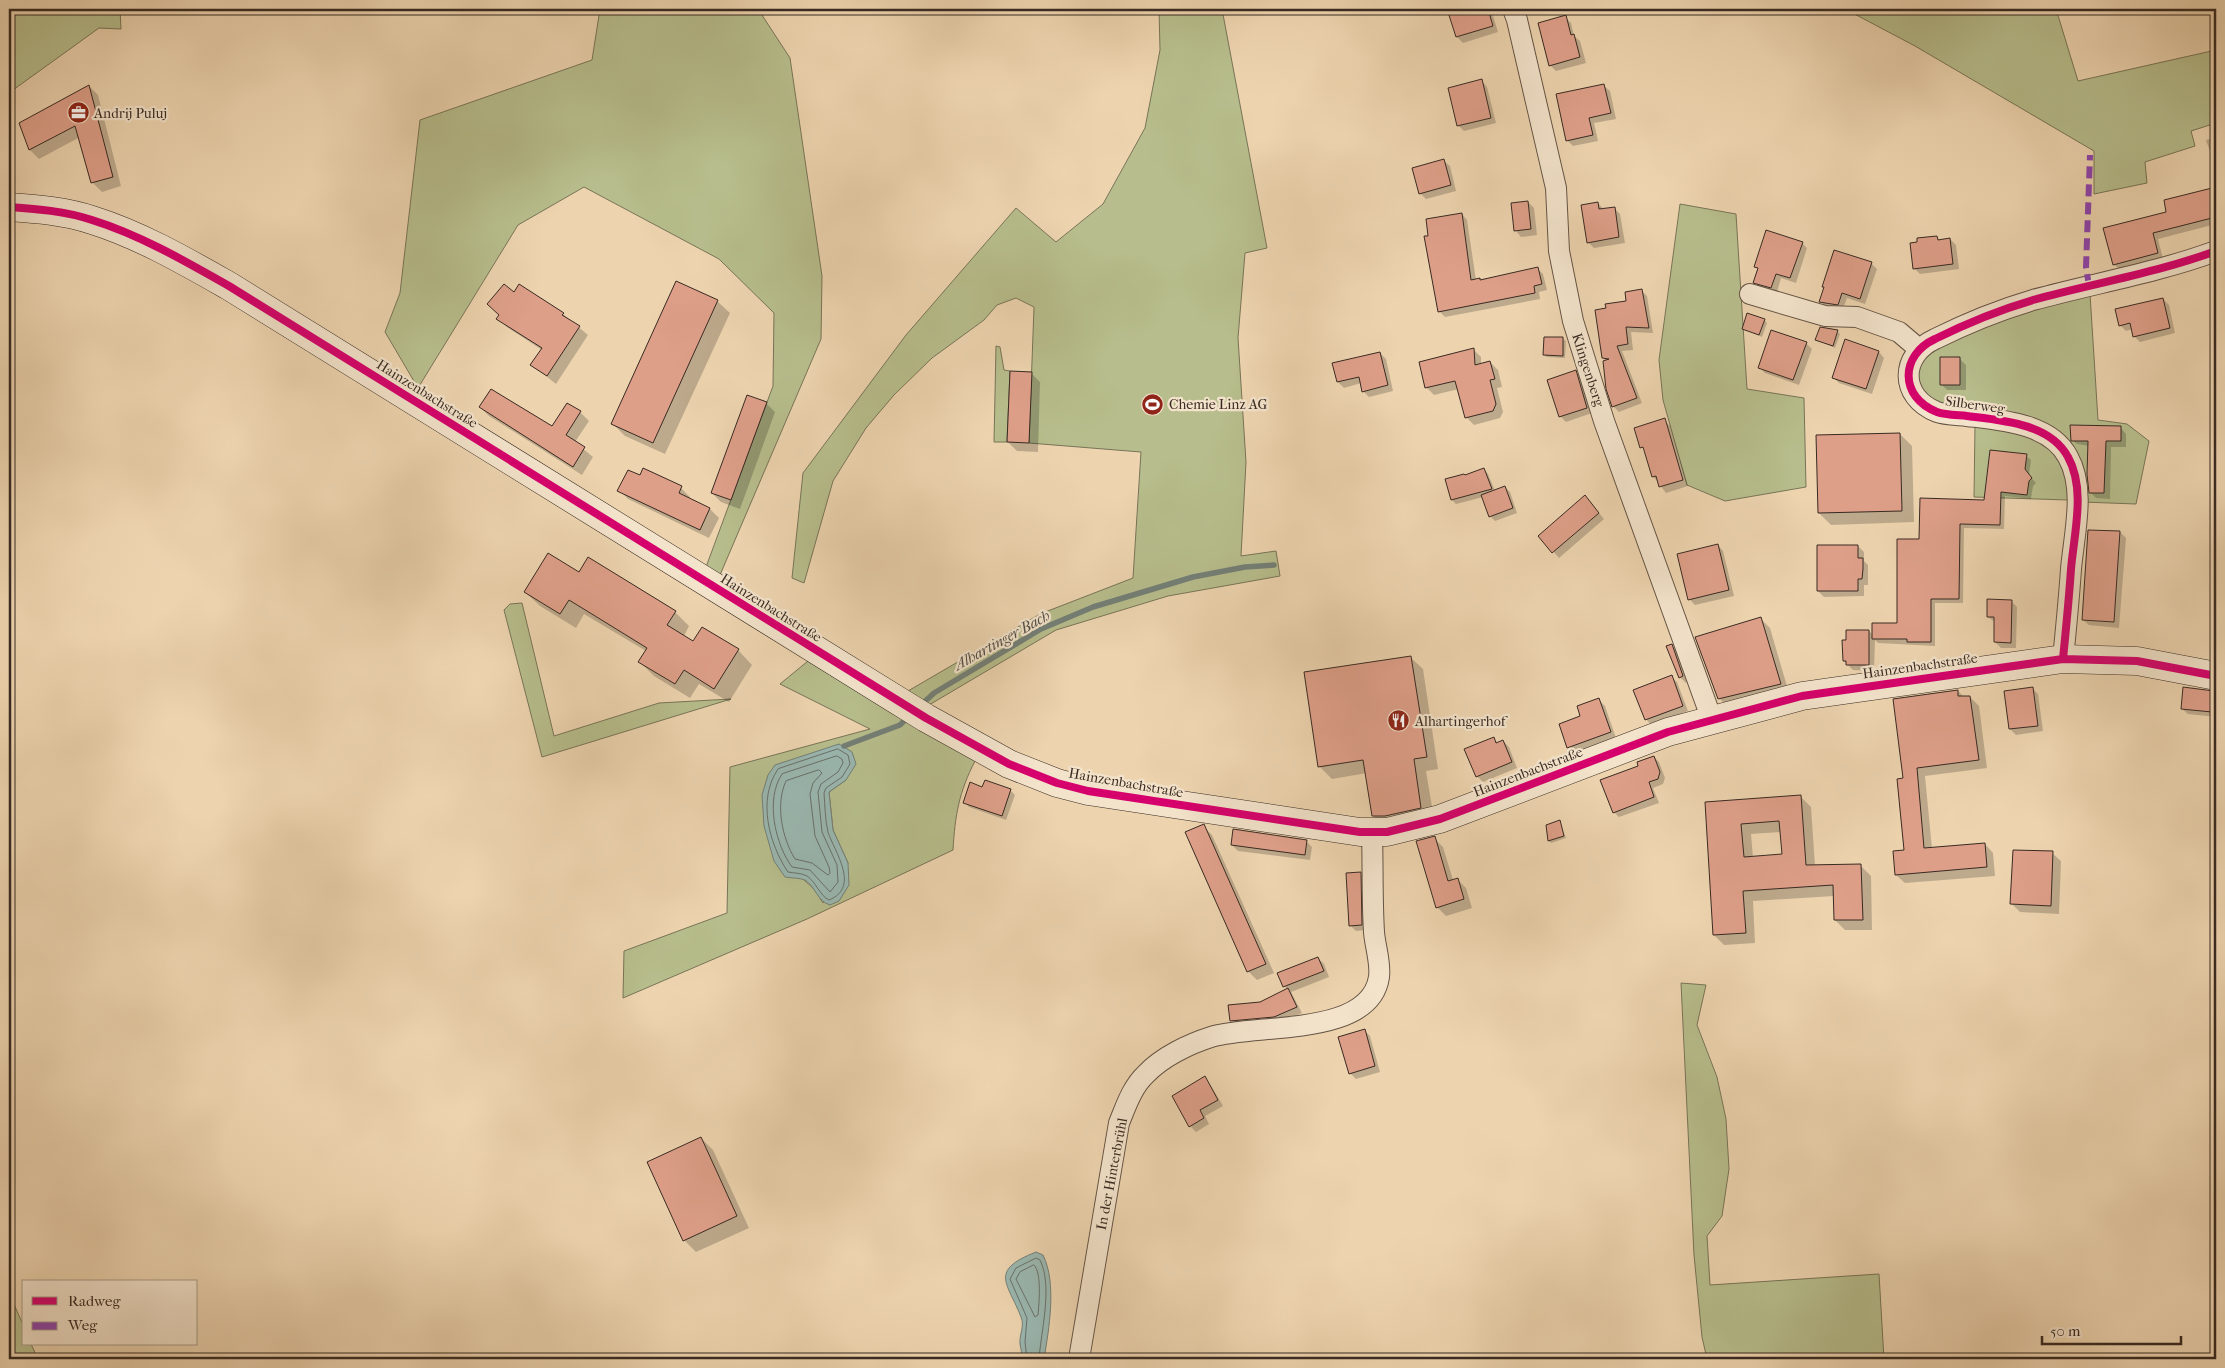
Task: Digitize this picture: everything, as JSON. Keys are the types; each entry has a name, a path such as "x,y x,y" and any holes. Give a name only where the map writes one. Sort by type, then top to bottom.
{"street":[{"name":"Klingenberg","path":"1513,9 1556,188 1560,251 1573,321 1604,421 1712,720"},
{"name":"Hainzenbachstraße","path":"9,207 40,209 91,219 155,245 192,264 926,718 1016,767 1072,787 1372,833 1410,828 1440,819 1668,732 1802,696 2063,659 2137,661 2216,676"},
{"path":"1750,294 1825,316 1857,317 1898,332 1919,349 1923,344 1981,317 2033,300 2177,266 2216,251"},
{"name":"Silberweg","path":"1919,349 1913,356 1908,370 1908,382 1914,395 1926,407 1938,413 2002,420 2027,427 2058,444 2068,457 2075,475 2077,502 2063,659"},
{"name":"In der Hinterbrühl","path":"1079,1359 1119,1123 1131,1094 1146,1074 1170,1055 1211,1037 1242,1030 1322,1023 1359,1009 1366,1002 1372,995 1379,977 1374,930 1372,833"}],"green space":[{"path":"9,9 120,9 121,29 99,28 13,90 9,61"},
{"path":"600,9 758,9 790,58 822,276 821,339 720,575 706,567 773,386 774,313 719,259 584,187 518,225 418,388 385,332 400,293 420,120 592,60"},
{"path":"1159,9 1222,9 1267,248 1245,253 1238,338 1246,462 1241,556 1276,551 1280,576 1168,596 1056,630 929,705 908,691 1040,614 1133,578 1141,452 1029,443 1034,307 1016,298 997,305 984,320 932,358 894,395 866,428 833,481 804,583 792,578 803,473 906,335 1016,208 1056,242 1103,204 1145,128 1160,50"},
{"path":"1845,9 2056,9 2078,81 2216,50 2216,123 2191,131 2195,146 2145,162 2147,183 2094,194 2094,151 1915,46"},
{"path":"1680,204 1736,214 1747,389 1804,398 1806,487 1725,501 1687,485 1663,400 1659,360"},
{"path":"2090,294 2098,420 2127,424 2149,441 2136,504 2082,502 2067,443 1934,404 1916,383 1917,371 1923,357 1979,325"},
{"path":"996,346 1000,347 1004,370 1010,371 1007,442 994,442"},
{"path":"1975,425 2012,432 2038,440 2049,447 2058,455 2064,465 2067,477 2068,500 1974,497"},
{"path":"522,603 554,736 659,703 731,699 542,757 504,610 510,604"},
{"path":"808,661 891,713 975,761 965,783 959,804 953,850 807,919 623,998 624,951 727,913 730,767 870,729 780,684","holes":["839,744 846,780 829,792 833,830 848,863 823,903 814,889 804,880"]},
{"path":"1681,983 1706,985 1697,1025 1717,1077 1726,1119 1729,1169 1722,1216 1707,1236 1710,1285 1879,1274 1884,1359 1707,1359 1702,1337 1694,1255"},
{"path":"9,1293 22,1322 22,1346 32,1346 38,1359 9,1359"}],"water":[{"path":"839,744 852,752 856,764 846,780 829,792 833,830 848,863 849,885 839,901 830,905 819,897 812,886 805,880 785,877 774,861 764,826 762,795 768,775 775,765"},
{"path":"1036,1252 1043,1255 1050,1279 1051,1306 1048,1334 1044,1359 1022,1359 1020,1341 1022,1320 1007,1287 1006,1279 1007,1272 1012,1265"}],"building":[{"path":"1447,9 1488,9 1493,26 1456,37"},
{"path":"1566,15 1571,35 1574,34 1580,57 1549,66 1538,23"},
{"path":"1482,79 1491,118 1457,126 1448,88"},
{"path":"1604,84 1611,113 1589,118 1593,135 1566,141 1556,94"},
{"path":"89,85 113,177 91,183 75,126 29,150 19,123"},
{"path":"1444,159 1451,185 1419,194 1412,168"},
{"path":"2216,187 2216,217 2153,233 2158,253 2113,265 2103,228 2166,212 2164,200"},
{"path":"1528,201 1531,229 1514,231 1511,203"},
{"path":"1598,202 1599,209 1615,207 1619,237 1587,243 1581,205"},
{"path":"1462,213 1471,280 1480,278 1480,280 1538,267 1542,284 1534,286 1535,293 1438,312 1424,236 1428,236 1426,219"},
{"path":"1766,230 1803,242 1790,278 1776,274 1771,288 1753,283 1758,268 1754,267"},
{"path":"1937,236 1938,240 1950,238 1953,264 1913,269 1910,243 1917,242 1917,238"},
{"path":"1834,250 1872,262 1860,299 1842,293 1838,305 1819,302"},
{"path":"676,281 718,300 653,443 611,424"},
{"path":"504,284 514,292 519,284 564,313 562,315 580,326 547,376 530,365 542,348 496,319 499,315 487,304"},
{"path":"1642,289 1649,328 1626,327 1628,344 1617,346 1637,398 1612,407 1606,389 1603,361 1609,359 1602,358 1595,310 1606,308 1605,304 1626,301 1625,292"},
{"path":"2163,298 2170,328 2133,337 2130,323 2119,326 2115,309"},
{"path":"1747,313 1765,319 1759,335 1742,329"},
{"path":"1820,327 1838,330 1833,346 1815,340"},
{"path":"1771,330 1807,342 1793,380 1758,368"},
{"path":"1544,337 1563,337 1563,356 1543,355"},
{"path":"1845,339 1879,351 1866,389 1832,378"},
{"path":"1474,348 1475,365 1490,361 1495,379 1490,380 1496,404 1493,411 1465,418 1455,381 1425,388 1419,362"},
{"path":"1380,352 1388,385 1362,392 1359,377 1337,382 1332,363"},
{"path":"1940,357 1960,357 1960,385 1940,385"},
{"path":"1576,370 1587,408 1559,417 1547,380"},
{"path":"1010,371 1032,372 1029,443 1007,442"},
{"path":"491,389 552,426 567,403 581,411 566,435 585,447 573,467 479,407"},
{"path":"747,395 767,402 731,500 711,493"},
{"path":"1665,418 1683,480 1659,487 1656,476 1652,477 1643,447 1640,448 1634,428"},
{"path":"2070,425 2121,426 2121,441 2106,441 2104,493 2089,493 2087,474 2088,441 2071,441"},
{"path":"1900,433 1902,511 1818,513 1816,435"},
{"path":"1990,450 2027,454 2025,469 2032,478 2029,481 2027,495 2001,492 2000,525 1960,524 1959,599 1931,599 1931,642 1907,642 1907,639 1872,639 1872,623 1897,623 1897,539 1919,539 1920,498 1984,500"},
{"path":"643,468 682,486 679,493 710,508 700,530 617,491 628,470 640,475"},
{"path":"1484,468 1492,489 1451,500 1445,479 1465,475"},
{"path":"1505,486 1513,508 1489,517 1481,495"},
{"path":"1585,495 1599,513 1552,553 1538,536"},
{"path":"2088,530 2120,531 2114,622 2082,620"},
{"path":"1718,544 1729,590 1688,600 1677,554"},
{"path":"1817,545 1858,545 1858,558 1863,558 1863,569 1862,579 1858,579 1858,591 1817,591"},
{"path":"548,553 579,572 588,557 676,611 667,625 693,641 702,627 739,649 714,689 684,670 675,684 638,662 647,648 569,600 560,614 524,592"},
{"path":"1987,599 2012,600 2011,643 1994,642 1994,617 1987,617"},
{"path":"1761,617 1781,684 1718,699 1695,637"},
{"path":"1846,630 1869,630 1869,665 1846,665 1846,661 1843,661 1842,640 1846,640"},
{"path":"1672,644 1683,676 1679,678 1666,646"},
{"name":"Alhartingerhof","path":"1411,656 1427,757 1414,759 1421,808 1385,816 1372,816 1363,760 1318,767 1304,672"},
{"path":"1672,675 1683,706 1645,720 1633,690"},
{"path":"2033,687 2038,726 2009,729 2004,691"},
{"path":"2183,687 2214,691 2212,712 2181,709"},
{"path":"1958,690 1958,696 1970,696 1979,760 1917,768 1924,848 1985,843 1987,867 1895,875 1893,851 1904,850 1897,779 1903,778 1893,699"},
{"path":"1599,698 1611,732 1567,748 1559,724 1580,716 1577,706"},
{"path":"1494,737 1496,743 1503,740 1512,762 1476,777 1464,749"},
{"path":"1654,756 1660,772 1658,779 1649,782 1654,797 1613,813 1600,780 1638,766 1637,762"},
{"path":"985,780 1011,789 1002,816 963,803 970,782 982,787"},
{"path":"1801,795 1806,865 1861,864 1863,920 1834,920 1833,885 1743,891 1746,933 1713,935 1705,802","holes":["1779,821 1782,854 1744,857 1741,824"]},
{"path":"1560,820 1564,836 1548,841 1546,825"},
{"path":"1204,824 1266,964 1247,972 1185,832"},
{"path":"1233,829 1307,840 1305,855 1231,845"},
{"path":"1435,836 1448,881 1458,878 1464,899 1436,908 1416,841"},
{"path":"2013,850 2053,851 2051,906 2010,904"},
{"path":"1361,872 1362,925 1349,926 1346,873"},
{"path":"1318,957 1324,971 1283,987 1277,973"},
{"path":"1288,988 1297,1007 1274,1017 1230,1021 1228,1005 1260,1002"},
{"path":"1365,1029 1375,1066 1349,1074 1338,1037"},
{"path":"1205,1076 1218,1100 1200,1110 1204,1118 1189,1127 1172,1096"},
{"path":"701,1137 737,1216 683,1241 647,1162"}],"waterway":[{"name":"Alhartinger Bach","path":"920,706 934,693 1041,629 1093,607 1193,577 1245,567 1274,565"},
{"name":"Alhartinger Bach","path":"844,746 900,725 909,716"}],"marked path":[{"path":"2089,286 2086,267 2090,155"}],"cycle path":[{"path":"9,207 72,214 110,226 179,258 229,286 926,718 1009,764 1057,783 1088,791 1360,832 1387,832 1440,819 1668,732 1802,696 2063,659 2137,661 2216,676"},
{"path":"2063,659 2078,497 2073,470 2068,457 2060,446 2049,437 2023,425 1994,419 1937,412 1916,397 1910,387 1910,365 1915,355 1923,346 1947,333 1995,313 2033,300 2148,272 2216,251"}],"place":[{"name":"Andrij Puluj","path":"78,113"},
{"name":"Chemie Linz AG","path":"1153,404"},
{"name":"Alhartingerhof","path":"1399,721"}]}
